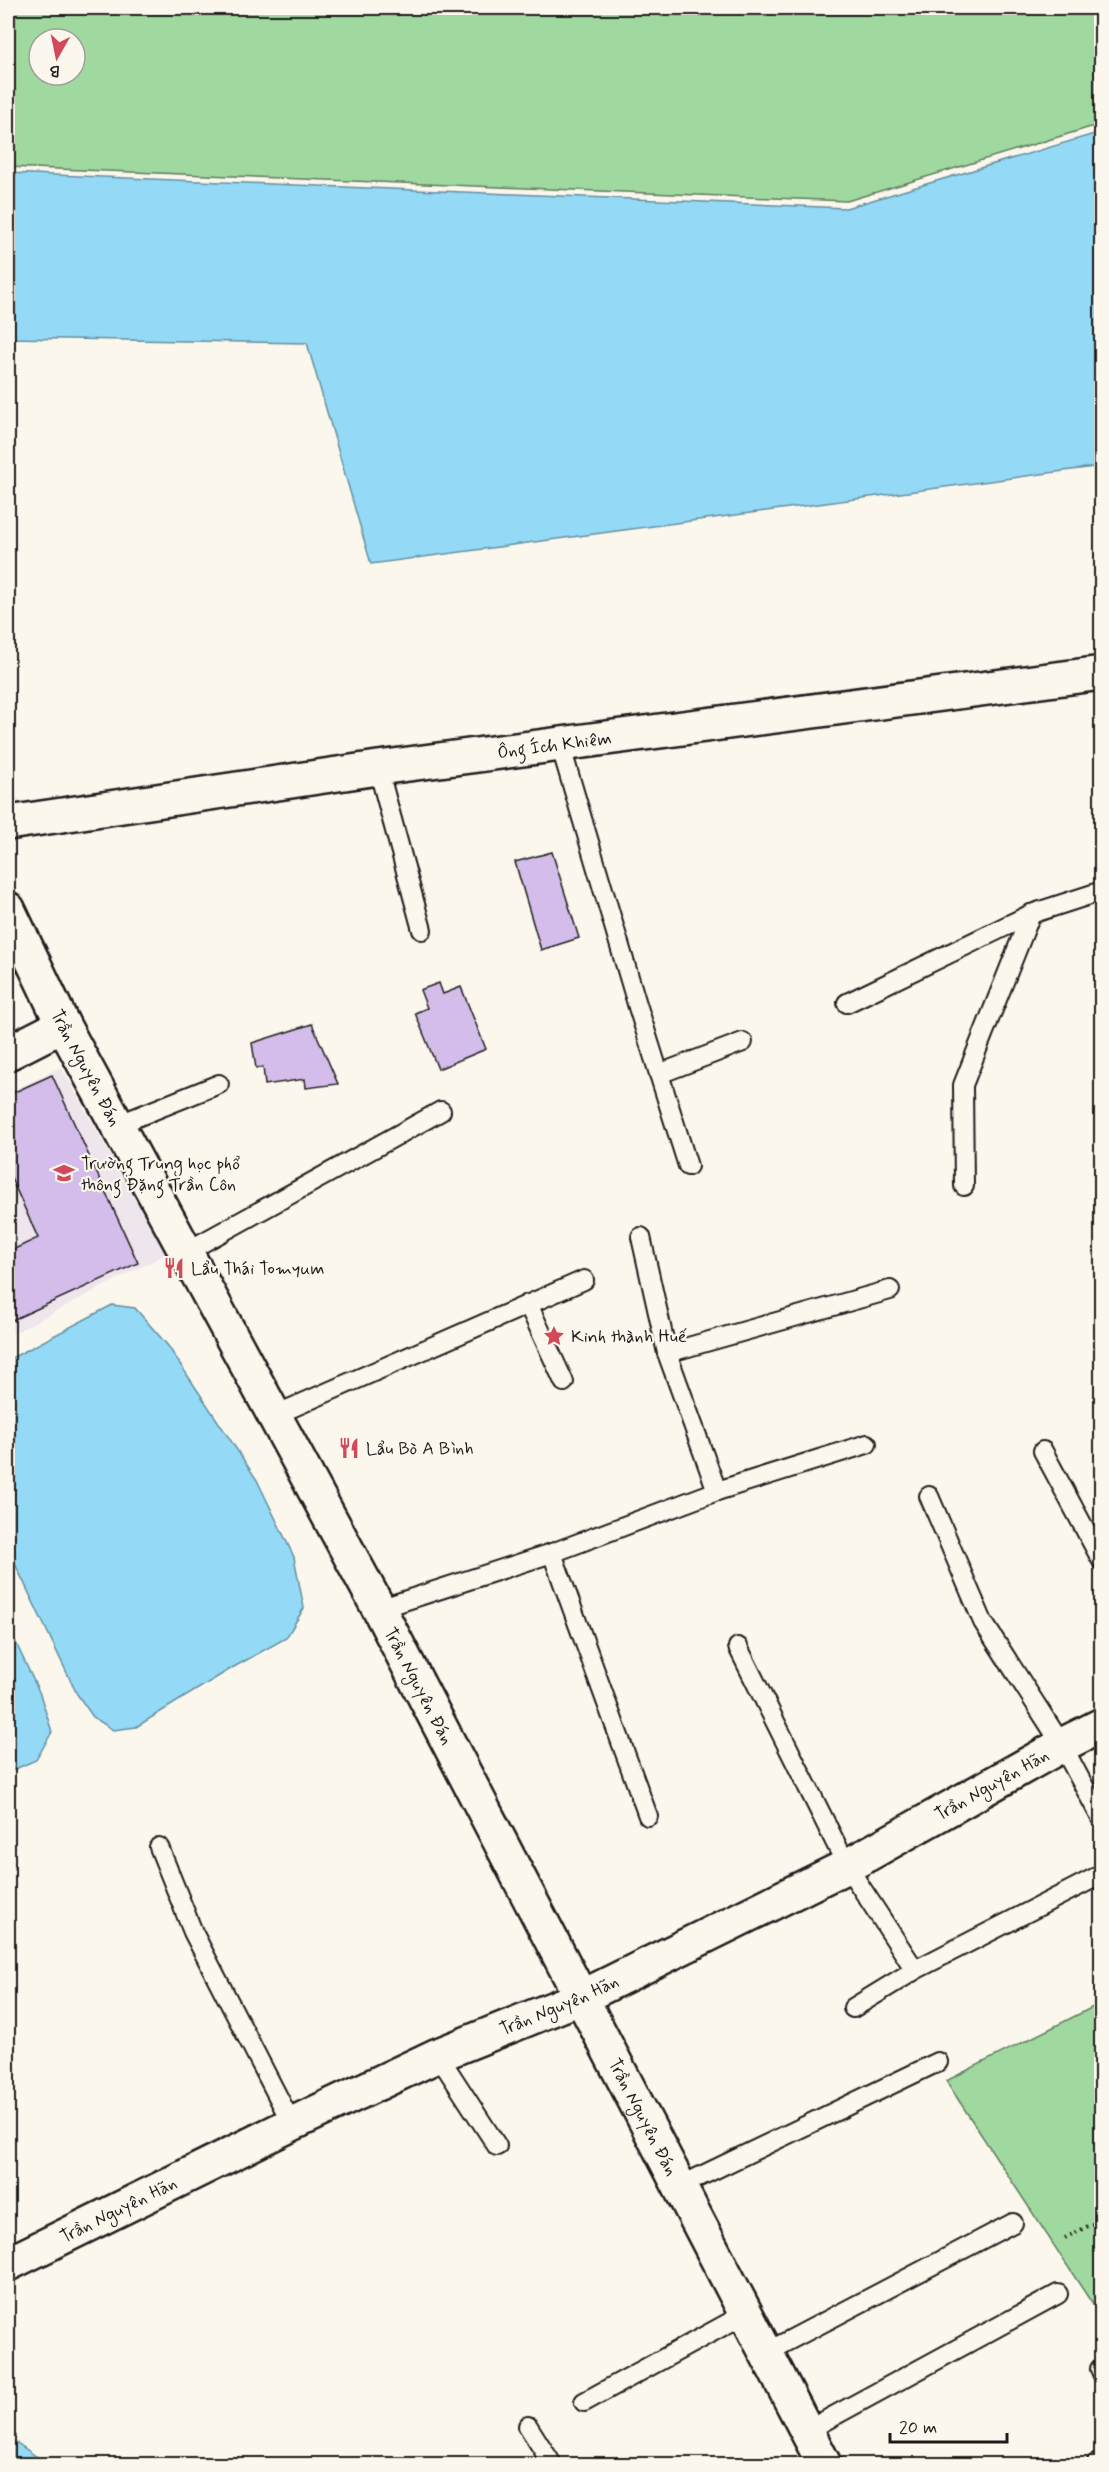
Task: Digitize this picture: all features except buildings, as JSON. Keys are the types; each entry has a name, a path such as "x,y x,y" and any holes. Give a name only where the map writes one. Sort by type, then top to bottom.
{"street":[{"name":"Ông Ích Khiêm","path":"8,823 378,768 1101,673"},
{"name":"Trần Nguyên Đán","path":"8,909 63,1025 184,1253 379,1609 824,2464"},
{"path":"8,1053 63,1025"},
{"name":"Trần Nguyên Hãn","path":"8,2264 438,2055 582,1997 847,1866 1101,1725"}],"lane":[{"path":"560,744 688,1166"},
{"path":"378,768 422,930"},
{"path":"847,1003 1030,914 1101,891"},
{"path":"964,1186 963,1085 1030,914"},
{"path":"660,1074 743,1042"},
{"path":"117,1125 219,1084"},
{"path":"184,1253 441,1111"},
{"path":"641,1237 667,1353 717,1491"},
{"path":"273,1416 584,1280"},
{"path":"667,1353 890,1290"},
{"path":"528,1304 564,1382"},
{"path":"379,1609 552,1553 717,1491 867,1444"},
{"path":"1044,1451 1101,1561"},
{"path":"929,1496 983,1622 1062,1745 1101,1820"},
{"path":"552,1553 648,1816"},
{"path":"738,1647 847,1866 915,1970"},
{"path":"159,1847 193,1932 292,2124"},
{"path":"853,2008 915,1970 1101,1875"},
{"path":"438,2055 497,2146"},
{"path":"678,2187 938,2062"},
{"path":"765,2353 1013,2223"},
{"path":"806,2431 1058,2294"},
{"path":"584,2402 745,2314"},
{"path":"528,2426 552,2464"},
{"path":"1096,2464 1101,2462"}],"path":[{"path":"1065,2238 1101,2219"}],"shaded area":[{"name":"Trường Trung học phổ thông Đặng Trần Côn","path":"61,1067 166,1254 8,1336 8,1093"}],"green space":[{"path":"8,8 1101,8 1101,124 847,201 8,167"},
{"path":"1101,2003 1101,2317 946,2081"}],"water":[{"path":"1101,132 1101,466 371,564 307,343 8,338 8,173 846,208"},
{"path":"112,1305 135,1308 168,1346 257,1480 294,1557 304,1608 286,1638 136,1727 113,1730 93,1717 77,1694 8,1549 8,1360"},
{"path":"8,1626 40,1694 52,1732 36,1760 8,1772"},
{"path":"8,2443 17,2443 47,2464 8,2464"}],"place":[{"name":"Trường Trung học phổ thông Đặng Trần Côn","path":"64,1173"},
{"name":"Lẩu Thái Tomyum","path":"174,1268"},
{"name":"Kinh thành Huế","path":"554,1336"},
{"name":"Lẩu Bò A Bình","path":"349,1448"}]}
